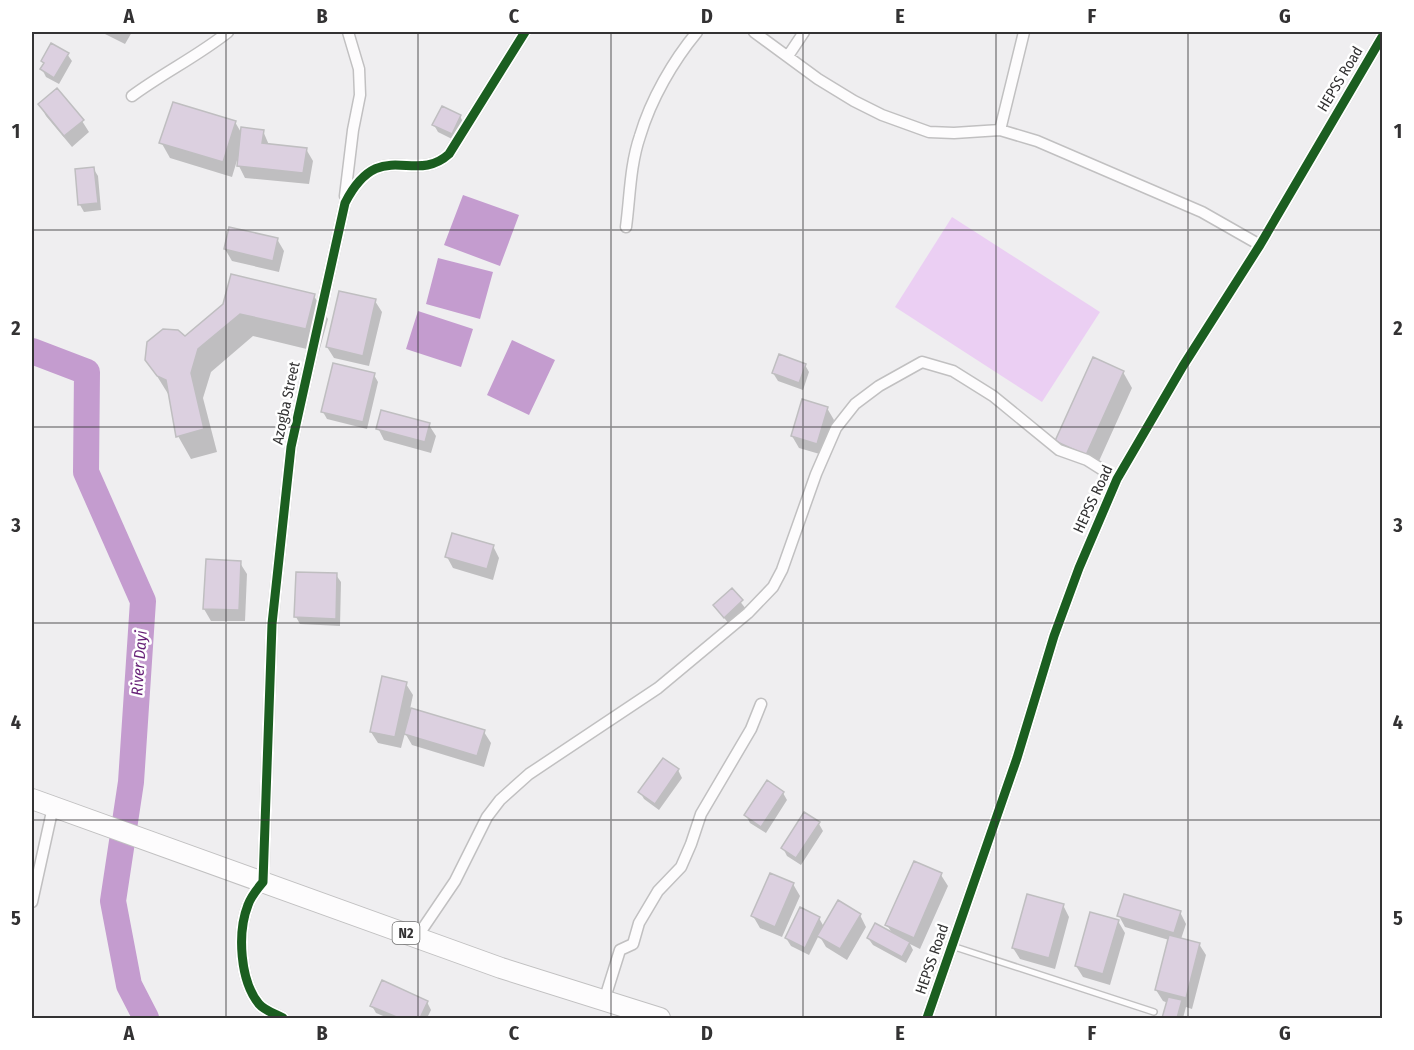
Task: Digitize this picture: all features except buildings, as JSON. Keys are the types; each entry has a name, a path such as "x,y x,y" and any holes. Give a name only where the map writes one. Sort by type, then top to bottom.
{"highway":[{"name":"N2","path":"32,799 501,968 660,1018"}],"street":[{"path":"132,96 228,32"},
{"path":"345,203 353,130 360,95 359,69 348,32"},
{"name":"Azogba Street","path":"263,882 272,624 291,447 345,203 354,184 370,171 389,164 439,163 449,154 525,32"},
{"path":"627,227 632,175 639,136 657,95 683,50 697,32"},
{"path":"754,32 818,79 854,101 900,123 929,132 1000,130 1082,159 1184,204 1260,245"},
{"path":"788,56 804,32"},
{"path":"1000,130 1024,32"},
{"name":"HEPSS Road","path":"927,1018 1017,758 1054,636 1079,568 1117,480 1183,366 1260,245 1383,37"},
{"path":"417,937 455,881 487,817 500,800 529,774 658,688 748,612 773,587 782,570 816,474 836,428 855,404 879,386 922,363 953,371 993,396 1059,450 1087,460 1117,480"},
{"path":"604,1001 620,950 633,944 639,923 658,891 681,867 700,814 752,729 761,704"},
{"path":"32,902 53,807"},
{"path":"263,882 251,897 242,924 244,970 260,1005 284,1018"}],"lane":[{"path":"952,946 1154,1012"}],"shaded area":[{"path":"463,195 519,215 500,266 444,245"},
{"path":"952,217 1100,312 1042,402 895,307"},
{"path":"438,258 493,272 480,319 426,304"},
{"path":"418,311 473,329 461,367 406,349"},
{"path":"512,340 555,360 529,415 487,395"}],"waterway":[{"name":"River Dayi","path":"32,351 87,372 86,472 143,601 131,782 113,901 129,985 146,1018"}],"cycle path":[{"path":"283,1018 261,1006 253,994 244,970 242,929 249,902 263,882 272,624 291,447 345,203 358,183 371,171 384,166 423,166 436,163 449,154 525,32"},
{"path":"927,1018 1017,758 1054,636 1079,568 1117,479 1183,366 1260,245 1382,37"}]}
